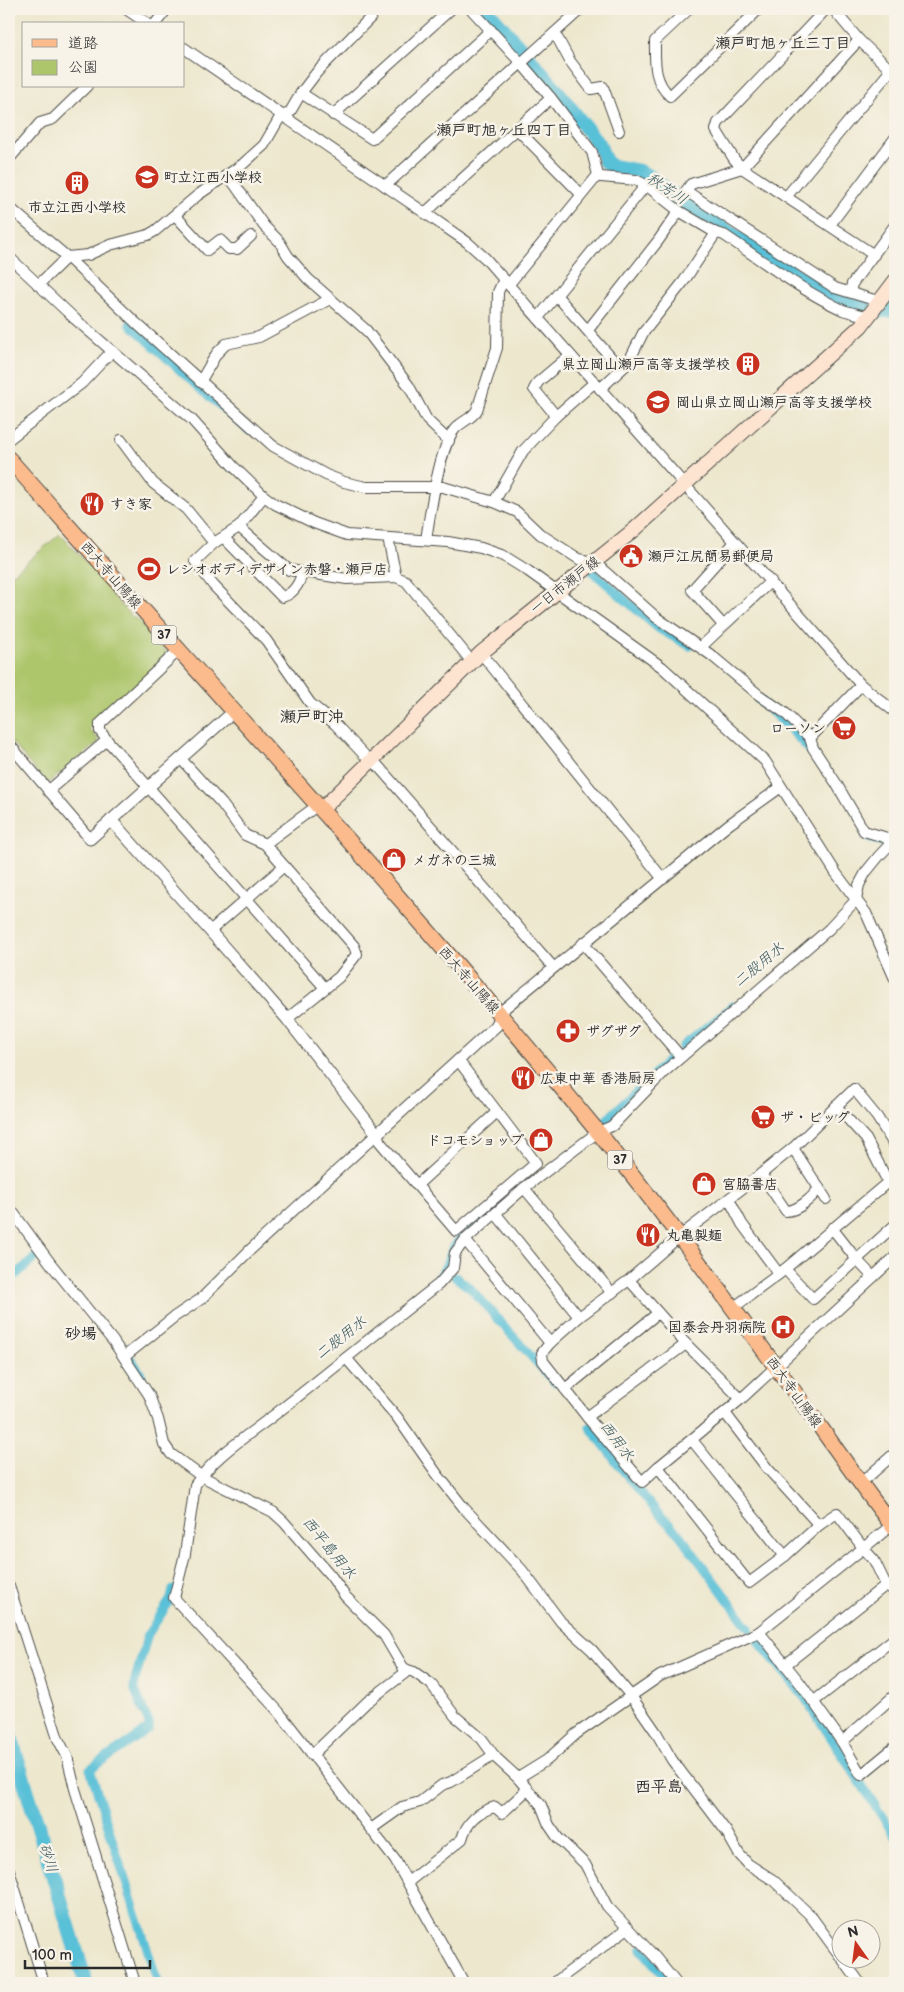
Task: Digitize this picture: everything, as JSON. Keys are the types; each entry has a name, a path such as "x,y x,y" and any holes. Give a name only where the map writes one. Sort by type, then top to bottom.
{"main road":[{"name":"一日市瀬戸線","path":"320,807 476,658 531,611 558,592 634,530 684,483 861,326 882,301"},
{"name":"西大寺山陽線","path":"9,459 178,651 320,807 598,1132 680,1236 893,1527"}],"street":[{"path":"126,9 142,22"},
{"path":"156,22 167,9"},
{"path":"38,285 67,258 88,255 127,239 148,235 155,231 198,195 228,175 264,145 279,119 290,112 301,93 317,72 371,18 372,9 387,9"},
{"path":"333,115 451,9"},
{"path":"470,9 492,30 527,58 551,98 592,152 595,171 598,175 636,180 646,185 678,211 716,233 724,235 797,284 845,311 882,301"},
{"path":"385,186 581,9"},
{"path":"689,9 655,41 658,81 670,96 759,9"},
{"path":"826,9 718,123 716,130 734,159 742,168 874,255"},
{"path":"786,197 893,72 859,40 833,9"},
{"path":"301,93 372,139 492,30"},
{"path":"553,35 558,39 570,61 591,89 603,87 619,131"},
{"path":"859,40 742,168 691,184 686,191 826,283 835,288 882,301"},
{"path":"185,49 467,242 485,258 861,685 895,712"},
{"path":"9,159 40,123 53,119 85,88"},
{"path":"425,213 551,98"},
{"path":"517,129 581,194"},
{"path":"830,225 895,138"},
{"path":"228,175 264,226 279,241 288,256 308,279 366,330 409,386 427,420 448,441"},
{"path":"426,540 436,486 448,441 454,430 474,415 477,410 497,348 498,292 598,175"},
{"path":"538,318 646,185"},
{"path":"10,211 67,258 200,382 273,446 326,475 344,482 366,487 436,486 494,502 517,512 540,534 579,559 594,562 657,618 701,647 759,695 785,713 810,738 813,748 864,831 894,840 866,872 859,885 856,900 829,929 664,1072 612,1126 598,1132 524,1188 466,1240 455,1253 453,1268 439,1284 230,1447 201,1476 196,1485 185,1554 174,1598 279,1712 395,1860 464,1983"},
{"path":"588,330 658,241 678,211"},
{"path":"175,215 207,250 220,240 229,250 237,249 251,236"},
{"path":"850,292 852,284 895,225"},
{"path":"494,502 523,451 556,416 628,363 643,333 684,282 716,233"},
{"path":"9,257 112,351 192,420 233,466 264,496 288,512 347,535 426,540 480,548 504,556 558,592 662,668 765,761 836,874 866,913 895,979"},
{"path":"557,296 621,369"},
{"path":"200,382 217,353 226,344 259,337 330,299"},
{"path":"9,440 82,383 112,351"},
{"path":"556,416 534,389 538,382 570,355"},
{"path":"121,440 153,483 186,510 282,597 288,595 300,583 302,574"},
{"path":"264,496 239,527 195,561 213,586 266,640 310,703 336,725 371,760 553,967"},
{"path":"239,527 282,566 289,570 302,574 347,580 396,577 406,581 476,658 663,879"},
{"path":"388,538 396,577"},
{"path":"723,626 692,590 735,542"},
{"path":"701,647 770,581"},
{"path":"178,651 100,724 100,731 325,988"},
{"path":"810,738 861,685"},
{"path":"9,744 90,839 233,712"},
{"path":"48,791 107,740"},
{"path":"181,759 222,804 245,835 265,844 354,946 357,954 339,977 287,1019"},
{"path":"124,1357 200,1299 496,1026 505,1008 728,825 781,787"},
{"path":"265,844 320,807"},
{"path":"111,820 287,1019 377,1134 380,1142 456,1231 536,1163 458,1060"},
{"path":"210,930 284,866"},
{"path":"583,943 682,1057"},
{"path":"895,1146 877,1117 854,1089 792,1148 761,1174 680,1236 629,1280 579,1317 550,1343 542,1353 543,1361 586,1417 642,1482 741,1399 895,1257"},
{"path":"733,1308 782,1271 832,1228 892,1185 866,1139 836,1106"},
{"path":"417,1185 497,1112"},
{"path":"792,1148 826,1199"},
{"path":"761,1174 786,1210 792,1211 808,1200 819,1188"},
{"path":"524,1188 612,1293"},
{"path":"729,1199 742,1224 782,1271 813,1299 895,1225"},
{"path":"9,1207 36,1245 124,1357 149,1395 158,1419 164,1444 171,1454 201,1476 273,1512 284,1522 331,1576 345,1596 384,1635 406,1669 414,1672 431,1684 455,1716 482,1739 494,1755 518,1778 541,1805 549,1826 558,1838 585,1864 607,1906 676,1983"},
{"path":"496,1214 579,1317"},
{"path":"832,1228 873,1277"},
{"path":"466,1240 550,1343"},
{"path":"629,1280 686,1344 741,1399"},
{"path":"564,1389 658,1313"},
{"path":"586,1417 686,1344"},
{"path":"346,1358 397,1417 437,1474 464,1508 522,1570 561,1622 592,1650 630,1696 656,1732 672,1760 726,1831 739,1854 748,1864 773,1880 810,1915 860,1983"},
{"path":"725,1413 767,1468 818,1525"},
{"path":"692,1440 785,1556"},
{"path":"861,1483 895,1453"},
{"path":"658,1467 750,1583 785,1556 818,1525 837,1513 874,1560 886,1585 895,1591"},
{"path":"518,1778 547,1760 576,1734 660,1676 759,1632 893,1527"},
{"path":"785,1666 886,1585"},
{"path":"9,1586 58,1739 67,1756 74,1789 135,1983"},
{"path":"759,1632 800,1682 812,1702 842,1742 861,1775 895,1748"},
{"path":"812,1702 895,1638"},
{"path":"312,1755 367,1702 405,1672 406,1669"},
{"path":"842,1742 895,1695"},
{"path":"371,1829 402,1807 420,1802 442,1785 452,1782 494,1755"},
{"path":"408,1882 462,1839 464,1829 486,1809 495,1807 502,1813 527,1790"},
{"path":"9,1870 44,1983"},
{"path":"554,1983 628,1928"}],"green space":[{"path":"60,534 112,590 111,594 132,617 139,620 166,651 165,658 89,728 98,739 98,743 48,783 45,782 9,739 9,577"}],"waterway":[{"name":"秋芳川","path":"486,9 554,87 599,145 605,161 611,166 638,171 650,177 683,202 835,298 878,311 895,310"},
{"path":"130,324 199,388 249,430"},
{"path":"593,572 659,629 690,646"},
{"path":"759,700 815,756"},
{"path":"866,836 887,844"},
{"name":"二股用水","path":"682,1047 733,1006"},
{"name":"二股用水","path":"601,1125 672,1057"},
{"name":"二股用水","path":"434,1283 461,1237 501,1202"},
{"name":"二股用水","path":"9,1281 36,1257"},
{"name":"西用水","path":"455,1277 470,1288 554,1382"},
{"name":"二股用水","path":"132,1360 142,1376"},
{"name":"西用水","path":"590,1427 658,1513 679,1534 749,1628"},
{"path":"158,1983 90,1769 149,1729 149,1723 134,1688 135,1680 148,1634 171,1599 173,1590"},
{"name":"西用水","path":"754,1636 805,1698 895,1836"},
{"name":"砂川","path":"9,1732 86,1983"},
{"name":"西平島用水","path":"641,1949 670,1983"}],"place":[{"name":"町立江西小学校","path":"147,177"},
{"name":"市立江西小学校","path":"77,183"},
{"name":"県立岡山瀬戸高等支援学校","path":"748,364"},
{"name":"岡山県立岡山瀬戸高等支援学校","path":"658,402"},
{"name":"すき家","path":"92,504"},
{"name":"瀬戸江尻簡易郵便局","path":"631,556"},
{"name":"レシオボディデザイン赤磐・瀬戸店","path":"149,569"},
{"name":"ローソン","path":"844,728"},
{"name":"メガネの三城","path":"394,860"},
{"name":"ザグザグ","path":"568,1031"},
{"name":"広東中華 香港厨房","path":"523,1078"},
{"name":"ザ・ビッグ","path":"763,1117"},
{"name":"ドコモショップ","path":"541,1140"},
{"name":"宮脇書店","path":"704,1184"},
{"name":"丸亀製麺","path":"648,1235"},
{"name":"国泰会丹羽病院","path":"783,1327"}],"district":[{"name":"瀬戸町旭ヶ丘三丁目","path":"783,43"},
{"name":"瀬戸町旭ヶ丘四丁目","path":"504,130"},
{"name":"瀬戸町沖","path":"312,717"},
{"name":"砂場","path":"81,1334"},
{"name":"西平島","path":"659,1787"}]}
